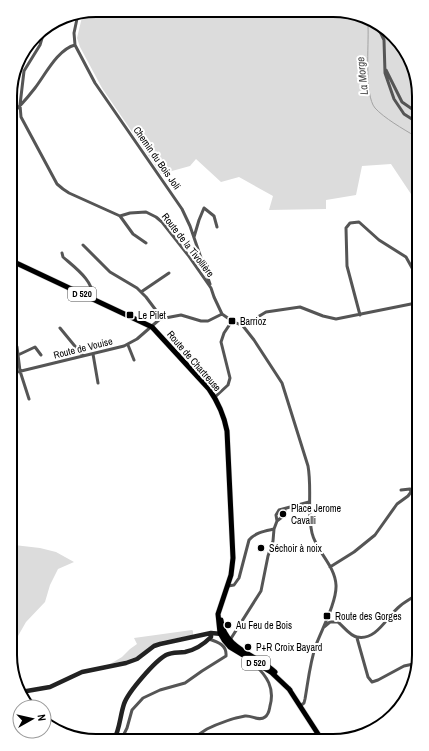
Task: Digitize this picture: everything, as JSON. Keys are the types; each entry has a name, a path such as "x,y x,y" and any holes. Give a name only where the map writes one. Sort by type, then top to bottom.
{"main road":[{"name":"Route de Chartreuse","path":"17,263 140,320 152,327 214,397 224,418 228,440 233,558 228,586 218,614 222,634"},
{"name":"D 520","path":"222,634 228,642 248,658 271,672 290,690"},
{"path":"26,691 50,687 82,672 126,663 137,659 157,645 204,635 211,636 222,634"},
{"path":"117,734 121,712 129,693 151,669 166,655 192,650 211,636"},
{"name":"D 520","path":"228,642 272,669 281,677 318,734"}],"street":[{"path":"17,107 34,89 63,51 69,46 75,45 74,33 77,20"},
{"path":"381,33 384,40 385,73 394,99 404,114 412,119"},
{"path":"41,40 40,45 24,71 20,104 21,117 60,187 69,193 120,216 133,234 146,243"},
{"name":"Chemin du Bois Joli","path":"75,45 95,83 182,209 194,237 211,288"},
{"path":"386,70 402,102 412,109"},
{"path":"194,237 204,208 214,216 217,227"},
{"name":"Route de la Tivollière","path":"120,216 130,213 146,212 156,217 188,255 211,288 222,314"},
{"path":"360,315 348,266 346,228 350,223 359,222 379,240 404,256 412,269"},
{"path":"83,245 110,272 137,288 158,313 160,319 181,315 201,321 208,321 222,314 243,326 282,383 310,474 309,502 312,533 330,567 336,584 335,597 315,647 304,703 300,706"},
{"path":"62,253 63,257 91,286 93,294 91,298"},
{"path":"140,292 169,273"},
{"path":"243,326 266,312 300,307 336,319 412,304"},
{"name":"Route de Vouise","path":"17,372 128,345 160,319"},
{"path":"214,397 228,384 230,378 221,342 224,333 232,321"},
{"path":"60,328 83,356"},
{"path":"128,345 134,360"},
{"path":"17,346 20,371 29,399"},
{"path":"18,355 35,347 41,355"},
{"path":"93,354 98,383"},
{"path":"330,567 354,552 375,535 398,504 411,492 410,489 400,490"},
{"path":"228,642 261,589 268,556 273,541 274,529 277,521 276,515 279,510 285,510 309,502"},
{"path":"228,586 234,585 239,578 249,540 253,536 274,529"},
{"path":"357,638 373,634 400,606 412,598"},
{"path":"323,628 330,622 338,622 357,638 368,677 372,682 404,666 411,664"},
{"path":"124,734 132,710 143,698 160,690 185,683 226,656 225,649 211,636"},
{"path":"199,734 206,730 246,716 258,719 264,718 269,714 272,693 269,681 248,658 244,651"}],"shaded area":[{"path":"96,17 333,17 358,21 368,25 377,30 399,52 408,71 412,96 412,196 391,164 362,166 356,195 326,200 326,209 269,210 273,196 239,177 221,182 196,159 190,166 161,174 102,88 80,47 77,38 82,19"},
{"path":"17,545 40,548 56,552 74,562 58,569 50,585 45,602 26,622 17,638"},
{"path":"192,630 193,635 162,641 154,644 138,656 110,664 122,657 137,644 134,638"}],"waterway":[{"name":"La Morge","path":"367,25 368,81 372,101 375,108 383,116 412,134"}],"place":[{"name":"Le Pilet","path":"130,315"},
{"name":"Barrioz","path":"232,321"},
{"name":"Place Jerome Cavalli","path":"283,514"},
{"name":"Séchoir à noix","path":"261,548"},
{"name":"Route des Gorges","path":"327,616"},
{"name":"Au Feu de Bois","path":"228,625"},
{"name":"P+R Croix Bayard","path":"248,647"}]}
